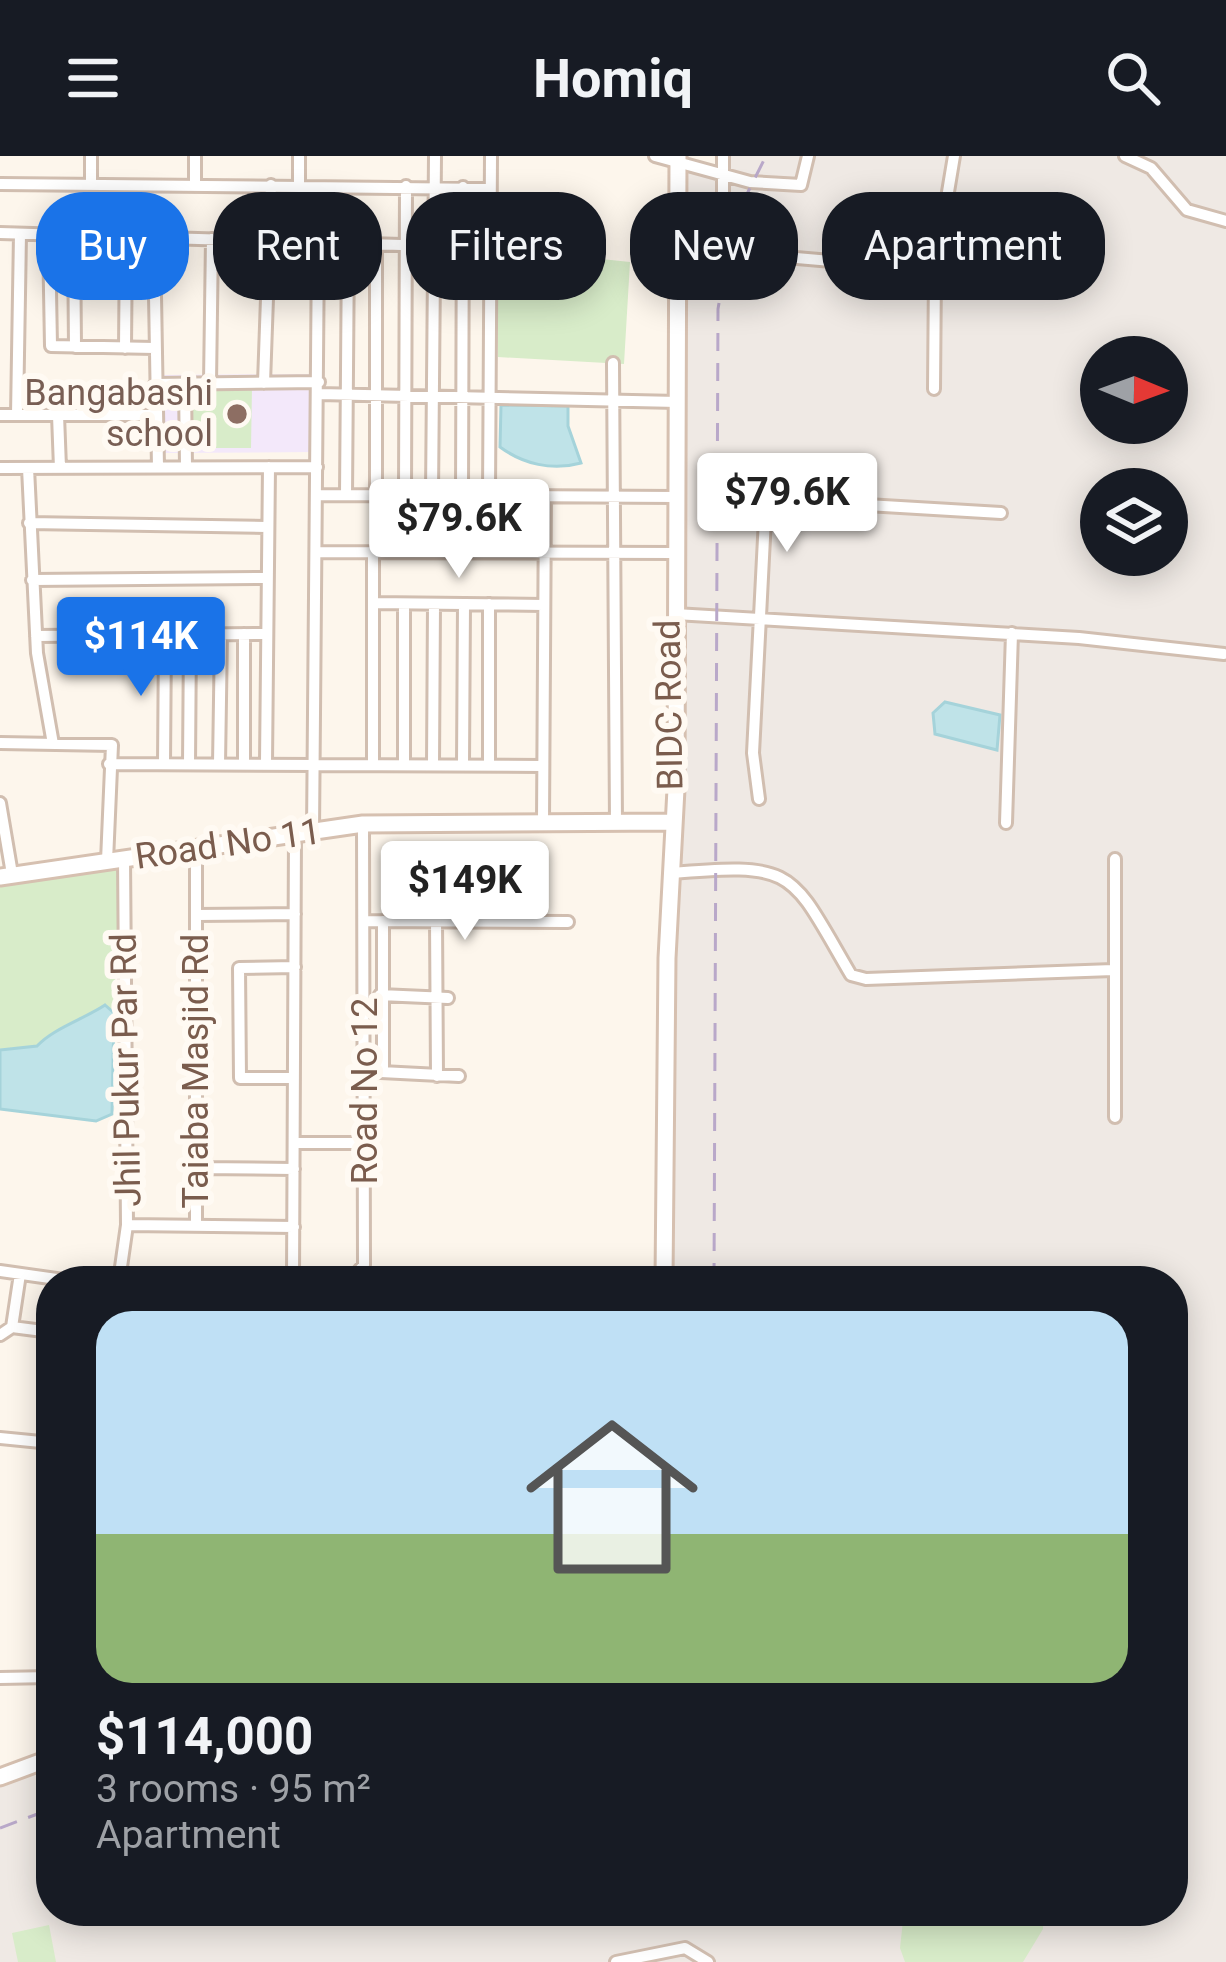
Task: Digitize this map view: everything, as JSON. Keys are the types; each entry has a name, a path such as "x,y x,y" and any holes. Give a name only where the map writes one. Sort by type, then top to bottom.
{"main road":[{"name":"BIDC Road","path":"670,158 672,823"},
{"name":"BIDC Road","path":"664,1266 675,614 672,553"},
{"name":"Road No 11","path":"6,875 362,824 672,823"},
{"path":"0,1777 36,1764"}],"street":[{"path":"91,156 91,183"},
{"path":"195,156 195,184"},
{"path":"299,156 299,185"},
{"path":"434,192 435,156"},
{"path":"489,495 491,156"},
{"path":"723,156 723,223 738,253 822,260"},
{"path":"670,158 750,182 801,185 808,156"},
{"path":"948,192 954,156"},
{"path":"1125,156 1153,162 1187,210 1226,221"},
{"path":"0,184 489,188"},
{"path":"270,192 271,184"},
{"path":"406,186 406,192"},
{"path":"462,495 463,187"},
{"path":"0,233 36,235"},
{"path":"16,416 20,234"},
{"path":"189,239 212,239 210,383"},
{"path":"50,300 51,346 155,348"},
{"path":"75,300 75,346"},
{"path":"125,300 125,348"},
{"path":"155,300 158,467"},
{"path":"264,383 265,300"},
{"path":"313,832 318,300"},
{"path":"346,495 348,300"},
{"path":"376,300 376,495"},
{"path":"405,495 407,300"},
{"path":"432,495 434,300"},
{"path":"934,389 935,300"},
{"path":"613,363 616,823"},
{"path":"155,384 264,383 348,394 673,401"},
{"path":"185,384 186,467"},
{"path":"58,415 60,468"},
{"path":"0,416 156,415"},
{"path":"266,763 269,467"},
{"path":"0,468 317,467"},
{"path":"28,468 36,636 53,744"},
{"path":"318,495 673,497"},
{"path":"543,822 545,495"},
{"path":"759,799 753,753 766,499 1000,513"},
{"path":"29,523 266,527"},
{"path":"318,552 672,553"},
{"path":"373,556 373,764"},
{"path":"32,580 266,578"},
{"path":"373,603 544,605"},
{"path":"404,604 404,764"},
{"path":"434,604 434,764"},
{"path":"463,765 464,604"},
{"path":"489,604 489,765"},
{"path":"675,614 1012,633 1224,654"},
{"path":"1006,824 1012,633"},
{"path":"220,764 221,634"},
{"path":"244,634 244,763"},
{"path":"36,636 266,634"},
{"path":"164,764 165,635"},
{"path":"189,764 190,635"},
{"path":"0,743 112,745 109,764 543,766"},
{"name":"Jhil Pukur Par Rd","path":"109,764 127,1225 121,1266"},
{"path":"0,803 6,875"},
{"name":"Road No 12","path":"362,824 367,1143 362,1266"},
{"path":"293,1266 295,834"},
{"name":"Taiaba Masjid Rd","path":"127,1225 196,1226 196,847"},
{"path":"1115,859 1115,1117"},
{"path":"671,873 774,872 799,886 851,975 866,980 1113,970"},
{"path":"196,915 295,914"},
{"path":"436,920 442,998 437,1076"},
{"path":"364,921 568,922"},
{"path":"383,921 383,1072"},
{"path":"294,1078 240,1078 239,968 295,967"},
{"path":"365,995 442,998"},
{"path":"366,1072 459,1076"},
{"path":"294,1143 367,1143"},
{"path":"196,1168 294,1169"},
{"path":"196,1226 294,1228"},
{"path":"0,1271 36,1276"},
{"path":"12,1327 20,1274"},
{"path":"0,1334 12,1327 36,1330"},
{"path":"0,1438 36,1442"},
{"path":"0,1678 36,1677"},
{"path":"616,1962 685,1948 708,1962"}],"shaded area":[{"path":"723,156 1226,156 1226,1962 0,1962 0,1777 36,1764 36,1926 1188,1926 1188,1266 670,1266 677,300 798,300 798,192 678,192 678,162 722,172"},
{"name":"Bangabashi school","path":"314,374 317,452 160,453 158,375"}],"green space":[{"path":"606,259 630,262 624,364 498,357 497,300 606,300"},
{"path":"189,386 252,387 251,448 188,448"},
{"path":"120,859 114,1013 105,1006 37,1046 0,1050 0,878"},
{"path":"49,1926 56,1962 18,1962 12,1933"},
{"path":"902,1926 1043,1926 1023,1962 905,1962 900,1948"}],"water":[{"path":"501,405 568,406 568,426 581,463 538,464 500,447"},
{"path":"945,702 1000,715 997,750 935,734 933,713"},
{"path":"105,1005 114,1013 112,1114 96,1121 0,1109 0,1050 37,1046"}],"railway":[{"path":"714,1266 718,309 733,222 766,156"},
{"path":"0,1828 36,1815"}],"place":[{"name":"Bangabashi school","path":"237,414"}]}
